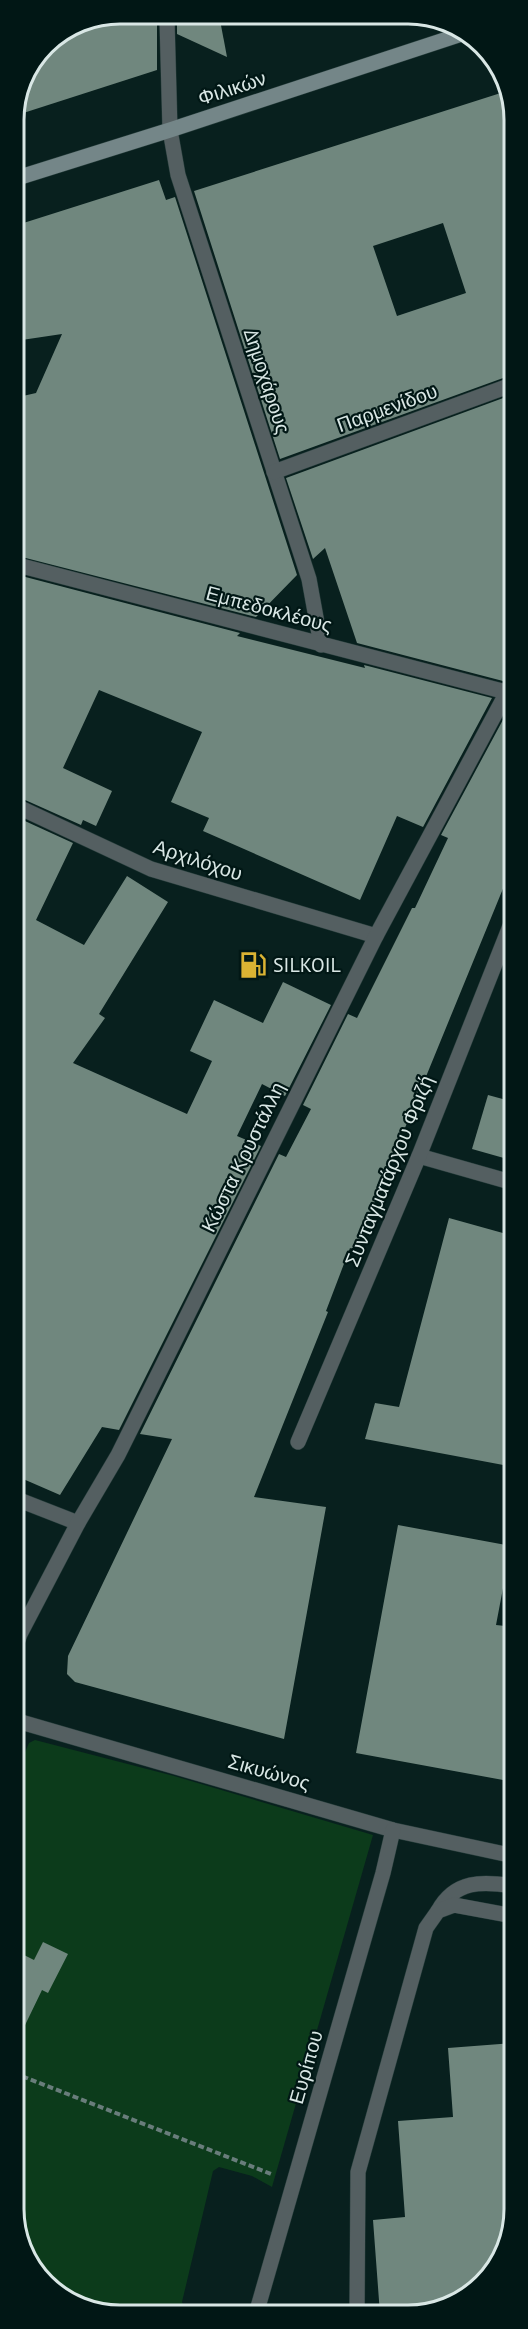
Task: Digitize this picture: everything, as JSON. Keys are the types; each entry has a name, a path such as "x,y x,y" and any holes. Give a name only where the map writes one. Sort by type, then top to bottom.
{"street":[{"name":"Δημοχάρους","path":"168,24 170,130 178,175 309,579 321,645"},
{"name":"Φιλικών","path":"24,176 455,36"},
{"name":"Παρμενίδου","path":"274,472 504,388"},
{"name":"Εμπεδοκλέους","path":"24,567 321,645 504,688"},
{"name":"Κώστα Κρυστάλλη","path":"24,1626 78,1523 118,1455 376,936 504,703"},
{"name":"Αρχιλόχου","path":"24,810 152,869 376,936"},
{"name":"Συνταγματάρχου Φριζή","path":"298,1442 419,1156 504,941"},
{"path":"419,1156 504,1180"},
{"path":"24,1502 78,1523"},
{"name":"Σικυώνος","path":"24,1723 393,1830 504,1855"},
{"name":"Ευρίπου","path":"259,2305 383,1874 393,1830"},
{"path":"357,2305 358,2172 426,1928 446,1896 476,1883 504,1885"},
{"path":"438,1911 454,1905 504,1914"}],"path":[{"path":"24,2077 294,2182"}],"green space":[{"path":"35,1740 174,1776 373,1835 272,2187 252,2176 219,2167 213,2171 182,2302 183,2305 120,2305 89,2300 52,2277 40,2262 29,2240 24,2209 24,1755 29,1743"}],"building":[{"path":"120,24 157,24 157,70 24,113 31,83 40,67 52,52 83,31"},
{"path":"177,24 221,24 227,57 177,34"},
{"path":"500,93 504,120 504,378 280,459 194,191","holes":["443,223 466,293 397,316 373,246"]},
{"path":"159,180 166,200 175,197 297,575 256,617 24,558 24,396 36,393 62,334 24,340 24,223"},
{"path":"504,398 504,680 357,643 325,548 313,559 286,478"},
{"path":"24,577 240,633 237,636 365,668 364,665 492,698 423,827 397,816 360,900 203,831 209,818 171,802 202,732 99,690 63,768 112,791 96,826 83,820 81,825 24,799"},
{"path":"504,718 504,886 355,1250 350,1248 326,1311 328,1312 254,1497 326,1507 284,1739 75,1682 67,1674 68,1656 172,1439 140,1434 279,1154 286,1157 311,1109 303,1105 348,1014 357,1018 412,908 415,908 448,838 441,835"},
{"path":"24,821 73,843 36,920 84,945 127,876 168,902 99,1014 105,1018 73,1063 187,1114 212,1061 190,1051 214,1000 263,1023 283,982 331,1005 285,1096 262,1084 237,1136 261,1146 119,1430 102,1427 60,1495 24,1479"},
{"path":"488,1095 504,1099 504,1158 472,1149"},
{"path":"449,1218 504,1233 504,1465 365,1439 375,1403 399,1407"},
{"path":"398,1525 504,1545 504,1583 496,1625 504,1626 504,1780 356,1753"},
{"path":"43,1942 68,1954 48,1993 42,1990 24,2027 24,1955 34,1960"},
{"path":"504,2044 504,2215 502,2228 497,2246 488,2262 466,2285 433,2302 379,2305 373,2220 405,2217 398,2121 453,2117 448,2048"}],"place":[{"name":"SILKOIL","path":"253,965"}]}
